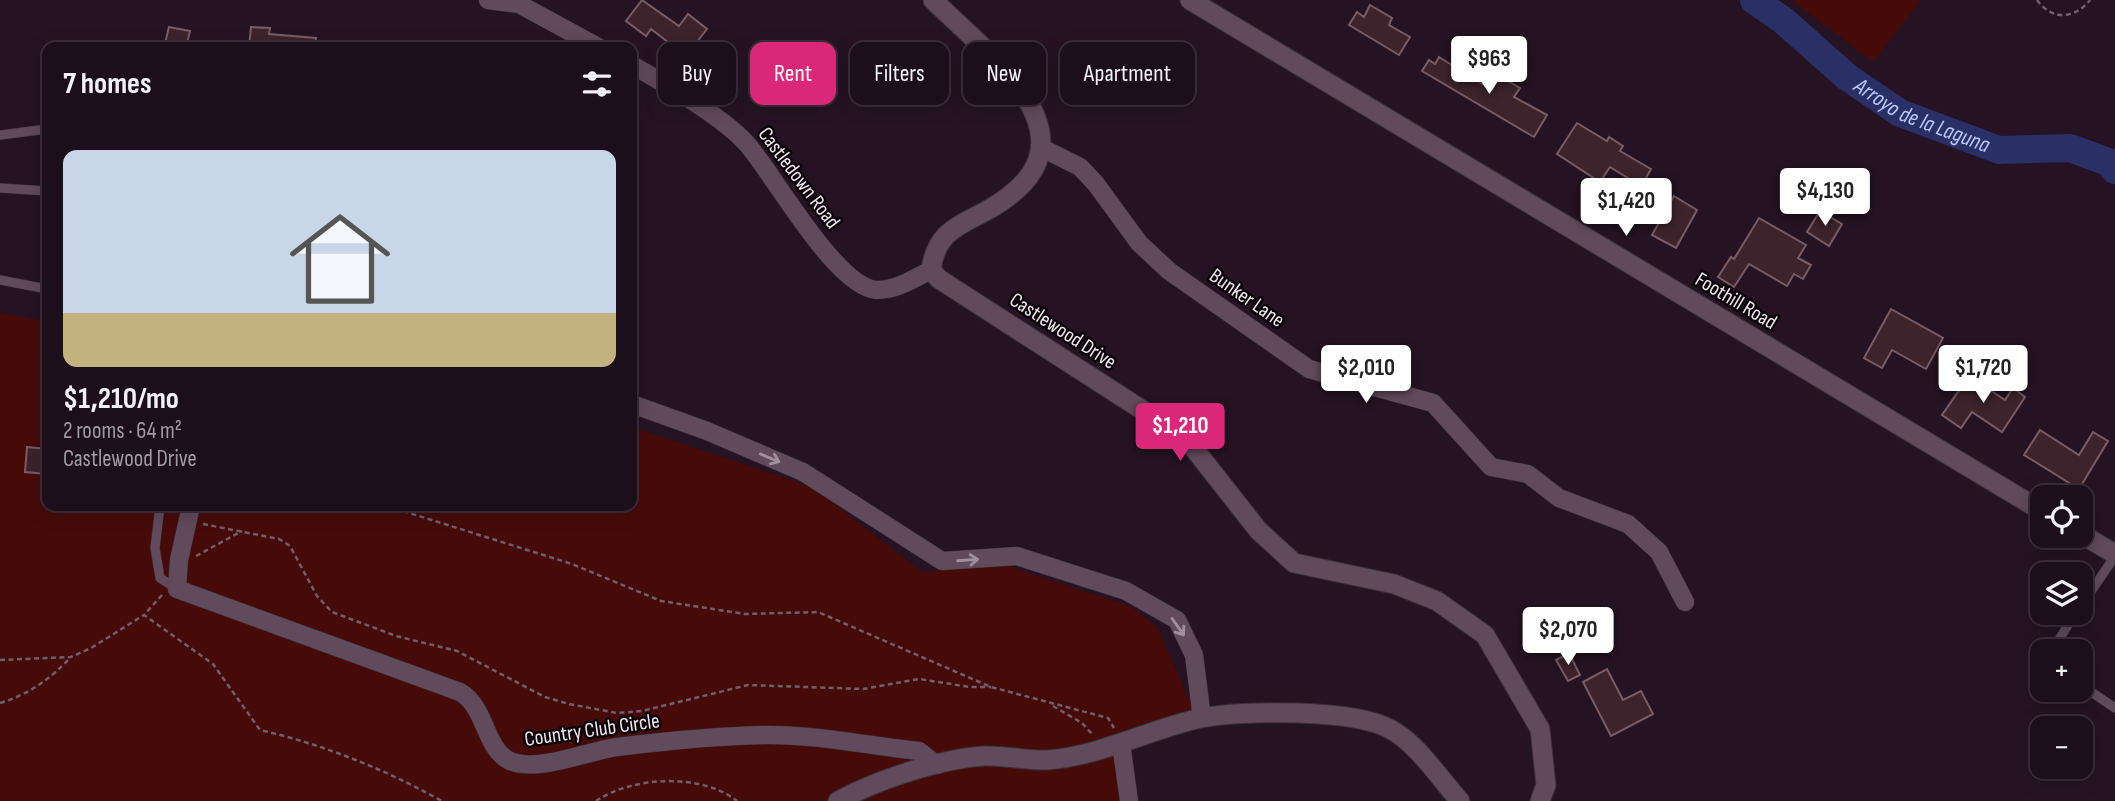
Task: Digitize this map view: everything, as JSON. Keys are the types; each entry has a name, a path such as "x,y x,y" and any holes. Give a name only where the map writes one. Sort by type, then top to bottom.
{"street":[{"path":"488,0 520,5 589,42"},
{"path":"931,270 937,244 950,230 1009,198 1021,187 1030,175 1041,147 1040,124 1019,86 933,0"},
{"name":"Foothill Road","path":"1190,0 2030,504"},
{"name":"Castledown Road","path":"637,68 730,128 748,144 815,241 855,278 873,290 895,289 931,270"},
{"name":"Bunker Lane","path":"1041,147 1080,167 1096,184 1139,243 1169,271 1309,369 1433,403 1491,467 1528,474 1559,498 1628,524 1659,552 1685,602"},
{"name":"Castlewood Drive","path":"931,270 940,279 1161,422 1192,446 1258,530 1294,563 1394,584 1437,601 1485,635 1521,692 1540,729 1546,785 1539,801"},
{"path":"637,406 708,431 803,472 942,561 1017,556 1126,592 1177,620 1194,655 1202,718"},
{"path":"175,581 189,513"},
{"path":"2093,541 2115,555"},
{"name":"Country Club Circle","path":"175,581 460,692 477,706 498,751 507,759 527,765 615,748 767,735 919,751 937,765"},
{"path":"838,801 862,788 937,765 983,756 1048,760 1202,718 1310,714 1371,722 1390,729 1408,743 1460,801"},
{"path":"1113,742 1129,801"}],"lane":[{"path":"0,135 42,130"},
{"path":"0,188 42,191"},
{"path":"0,280 42,288"},
{"path":"159,511 155,548 160,578 175,581"},
{"path":"2093,588 2115,555"},
{"path":"2093,693 2115,708"}],"path":[{"path":"2038,0 2048,12 2060,16 2073,15 2090,0"},
{"path":"403,511 572,564 662,601 745,614 818,612 991,687 1108,718 1113,742 1096,738 1082,723 1047,703"},
{"path":"189,513 242,531 279,538 290,546 317,596 332,612 396,636 457,651 545,697 569,704 617,713 642,711 748,685 863,689 919,678 970,687 991,687"},
{"path":"0,660 71,657 91,648 144,615 208,547 242,531"},
{"path":"144,615 213,664 260,730 312,742 388,773 442,801"},
{"path":"0,703 24,696 53,676 71,657"},
{"path":"596,801 623,788 680,780 704,783 723,790 737,801"}],"shaded area":[{"path":"1792,0 1921,0 1873,62"},
{"path":"0,313 42,320 42,511 637,511 637,429 812,487 922,572 1004,565 1130,606 1157,627 1196,715 1110,736 1122,801 0,801"}],"building":[{"path":"642,0 679,26 688,14 707,29 697,42 668,42 651,29 646,36 626,21"},
{"path":"1370,5 1392,18 1389,25 1410,37 1399,55 1349,25 1357,12 1364,17"},
{"path":"169,27 190,31 187,42 165,42"},
{"path":"251,27 270,28 269,34 316,38 316,42 250,42"},
{"path":"1439,57 1492,90 1499,76 1520,88 1514,97 1547,115 1534,137 1422,71 1429,60 1435,64"},
{"path":"1577,123 1607,141 1609,137 1623,146 1620,151 1651,169 1636,196 1625,190 1631,180 1610,167 1600,182 1557,154"},
{"path":"1674,196 1697,210 1676,248 1652,235"},
{"path":"1820,211 1842,224 1829,246 1807,232"},
{"path":"1759,218 1806,245 1798,258 1811,265 1803,279 1794,274 1787,286 1749,264 1734,287 1718,277 1731,257 1734,259"},
{"path":"1891,309 1943,338 1926,369 1892,350 1882,368 1864,358"},
{"path":"1969,376 2005,400 2013,388 2025,397 2002,432 1972,412 1961,428 1942,415"},
{"path":"2040,430 2079,455 2093,432 2108,441 2081,485 2073,485 2024,455"},
{"path":"27,447 42,448 42,474 25,472"},
{"path":"1569,653 1580,675 1568,681 1556,660"},
{"path":"1607,669 1623,700 1641,691 1653,714 1611,736 1583,682"}],"waterway":[{"name":"Arroyo de la Laguna","path":"1754,0 1784,21 1847,77 1900,113 1999,150 2070,148 2108,162 2115,170"}]}
